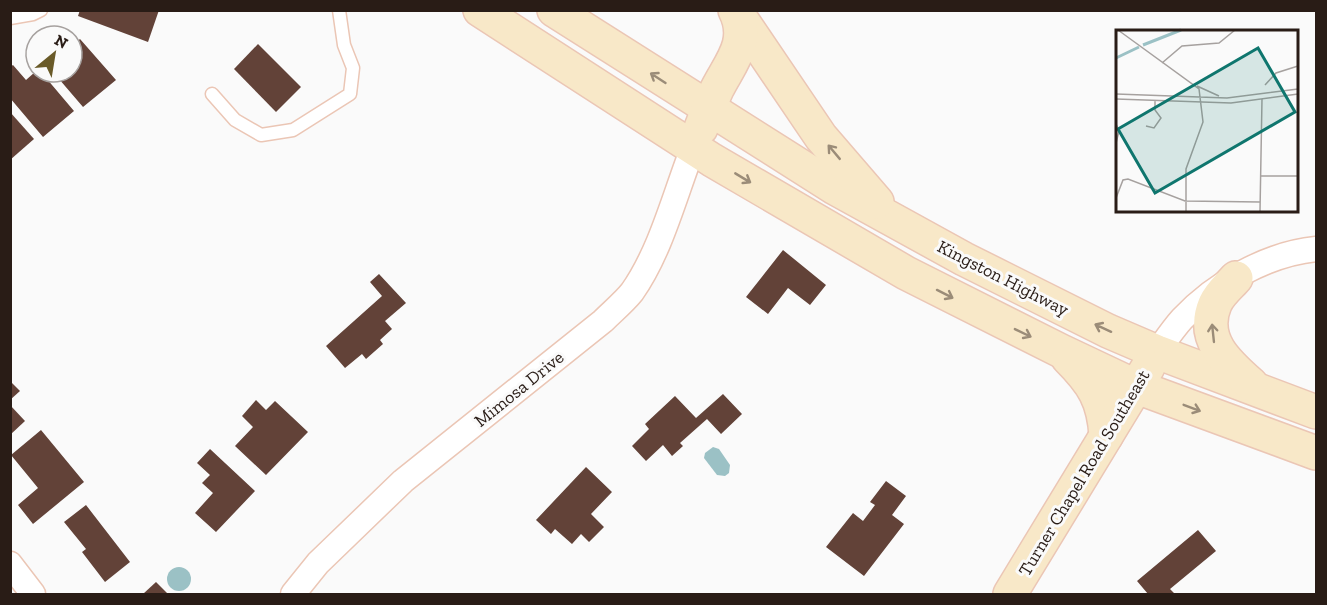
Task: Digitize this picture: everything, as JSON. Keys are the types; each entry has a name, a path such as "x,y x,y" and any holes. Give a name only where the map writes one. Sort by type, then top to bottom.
{"main road":[{"path":"480,10 693,148 906,273 1137,387 1317,453"},
{"name":"Kingston Highway","path":"554,10 835,188 902,226 1028,292 1157,352 1261,393 1317,412"},
{"path":"693,148 718,87 738,50 740,28 736,12"},
{"path":"736,12 821,137 861,185 902,226"},
{"path":"1236,278 1216,303 1212,328 1214,341 1220,355 1261,393"},
{"path":"1063,352 1082,372 1101,402 1106,436"},
{"name":"Turner Chapel Road Southeast","path":"1010,594 1157,352"}],"street":[{"name":"Mimosa Drive","path":"293,594 318,563 403,482 603,321 631,292 651,257 665,225 693,148"},
{"path":"1157,352 1182,319 1206,298 1236,278 1266,261 1298,251 1317,249"},
{"path":"10,564 33,594"}],"lane":[{"path":"10,18 33,15 41,10"},
{"path":"212,94 235,120 261,135 293,130 318,116 350,94 353,68 344,45 339,10"}],"water":[{"path":"713,447 719,449 730,465 729,473 725,476 717,475 704,458 705,453"},
{"path":"179,567 188,570 191,579 188,588 179,591 170,588 167,579 170,570"}],"building":[{"path":"80,10 159,10 148,42 78,16"},
{"path":"84,44 116,80 83,107 63,84 84,84"},
{"path":"258,44 301,87 276,112 234,69"},
{"path":"13,65 24,78 24,84 51,84 74,111 43,137 10,98 10,67"},
{"path":"10,112 34,139 10,160"},
{"path":"783,250 826,285 810,305 788,288 768,314 746,297"},
{"path":"379,274 406,303 385,321 392,329 380,340 383,344 366,359 362,354 345,368 326,346 382,296 370,282"},
{"path":"10,381 20,391 10,400"},
{"path":"723,394 742,414 721,434 707,419 680,443 683,446 672,456 663,445 646,461 632,446 649,429 645,424 675,396 696,418"},
{"path":"256,400 266,410 275,401 308,432 266,475 235,446 253,427 242,416"},
{"path":"10,405 25,421 10,435"},
{"path":"41,430 84,482 33,524 18,505 38,488 11,455"},
{"path":"210,449 255,491 216,532 195,513 213,493 202,483 210,475 197,463"},
{"path":"586,467 612,492 591,514 604,527 589,542 581,534 572,544 555,529 551,534 536,520"},
{"path":"886,481 906,496 892,515 904,524 864,576 826,547 853,513 863,521 875,505 870,502"},
{"path":"86,505 130,562 105,582 82,552 86,549 64,522"},
{"path":"1198,530 1216,551 1170,589 1175,594 1148,594 1137,581"},
{"path":"156,582 168,594 143,594"}]}
